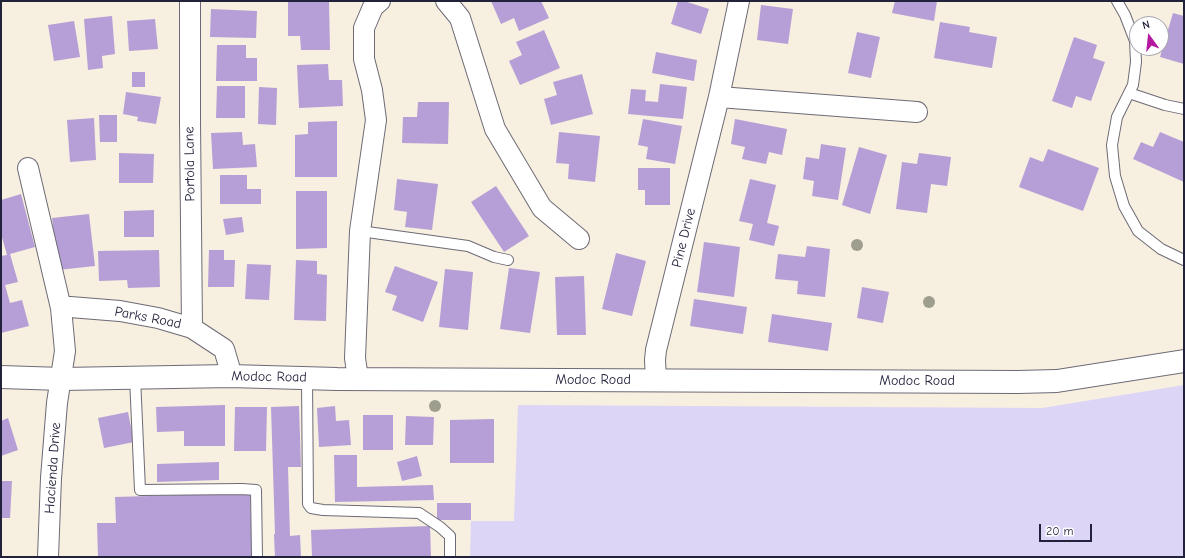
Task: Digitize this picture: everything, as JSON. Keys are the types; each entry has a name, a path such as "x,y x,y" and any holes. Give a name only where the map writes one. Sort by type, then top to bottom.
{"street":[{"name":"Portola Lane","path":"190,1 192,328"},
{"path":"358,379 355,358 360,231 376,120 372,90 364,59 364,28 373,7 380,1"},
{"path":"446,1 460,18 495,129 542,208 579,239"},
{"name":"Pine Drive","path":"656,380 656,350 718,97 739,1"},
{"path":"718,97 917,112"},
{"path":"28,168 61,308 65,351 62,379"},
{"name":"Parks Road","path":"61,308 120,311 158,318 192,328 224,349 230,376"},
{"name":"Modoc Road","path":"1,377 62,379 230,376 358,379 994,382 1056,381 1184,361"},
{"name":"Hacienda Drive","path":"48,557 51,478 57,403 62,379"}],"lane":[{"path":"1117,1 1125,15 1135,40 1136,62 1133,85 1117,117 1112,145 1115,176 1124,206 1138,231 1161,250 1184,260"},
{"path":"1129,93 1184,110"},
{"path":"360,231 468,246 494,257 508,260"},
{"path":"135,377 140,490 256,490 258,557"},
{"path":"307,378 308,504 311,508 324,510 419,513 440,527 450,536 450,557"}],"shaded area":[{"path":"1184,385 1184,557 470,557 471,521 514,521 518,405 1042,408"}],"building":[{"path":"288,1 329,1 330,50 301,50 300,36 288,36"},
{"path":"491,1 541,1 549,18 519,31 514,18 501,24"},
{"path":"678,1 684,1 709,9 701,34 671,24"},
{"path":"895,1 937,1 934,21 892,13"},
{"path":"761,5 793,9 788,44 757,40"},
{"path":"211,9 257,11 256,38 210,37"},
{"path":"1173,13 1184,16 1184,64 1160,57 1169,56 1169,27"},
{"path":"112,16 115,54 102,56 103,68 88,70 84,19"},
{"path":"155,19 158,49 129,51 127,21"},
{"path":"74,21 80,57 54,61 48,25"},
{"path":"940,22 970,27 969,32 997,37 992,68 934,58"},
{"path":"544,30 560,68 520,85 509,61 522,55 516,42"},
{"path":"857,32 880,37 871,78 848,73"},
{"path":"1074,37 1097,45 1093,58 1105,62 1091,101 1076,96 1072,108 1052,101"},
{"path":"217,45 246,45 246,58 257,58 257,81 216,81"},
{"path":"656,52 697,60 694,81 652,73"},
{"path":"328,64 329,80 342,80 343,106 299,108 297,65"},
{"path":"132,72 145,72 145,87 132,87"},
{"path":"582,74 593,114 551,125 544,99 557,95 553,82"},
{"path":"660,84 687,87 683,119 628,114 631,89 646,90 645,101 658,102"},
{"path":"217,86 245,86 245,118 216,118"},
{"path":"259,87 277,88 276,125 258,124"},
{"path":"126,92 161,97 156,124 137,121 138,117 123,114"},
{"path":"418,102 449,102 448,144 402,143 403,117 417,117"},
{"path":"99,115 117,115 117,142 100,142"},
{"path":"94,118 96,160 70,162 67,120"},
{"path":"643,119 682,126 675,164 646,159 648,147 638,145"},
{"path":"735,119 787,129 782,155 769,152 766,164 742,159 745,147 731,144"},
{"path":"337,121 337,177 295,177 295,135 308,134 308,122"},
{"path":"242,132 243,145 255,144 257,167 213,169 211,133"},
{"path":"559,132 600,136 595,182 568,179 569,164 556,163"},
{"path":"1160,132 1184,142 1184,182 1133,159 1141,142 1153,147"},
{"path":"821,144 846,148 838,200 812,196 814,181 803,179 806,157 819,159"},
{"path":"859,147 887,155 870,214 842,205"},
{"path":"1048,149 1099,168 1083,211 1019,187 1030,157 1043,162"},
{"path":"119,153 154,154 153,183 119,183"},
{"path":"919,153 951,157 947,186 931,184 927,213 896,209 902,162 917,164"},
{"path":"638,168 670,168 670,205 645,205 645,190 638,190"},
{"path":"220,175 247,175 247,189 261,189 261,204 220,204"},
{"path":"397,179 438,184 432,230 405,227 407,212 394,210"},
{"path":"750,179 776,185 767,223 779,226 774,246 749,240 753,224 739,221"},
{"path":"496,186 529,236 504,252 471,202"},
{"path":"296,191 327,191 327,248 296,249"},
{"path":"21,194 35,247 10,254 18,282 5,285 10,303 22,300 29,326 1,333 1,256 7,255 1,234 1,200"},
{"path":"154,210 154,237 124,237 124,211"},
{"path":"89,214 95,266 58,270 52,218"},
{"path":"242,217 244,232 226,235 223,219"},
{"path":"704,242 740,247 734,297 697,292"},
{"path":"807,246 830,249 825,297 797,294 798,281 775,279 778,254 805,257"},
{"path":"159,250 160,287 128,288 127,280 99,281 98,251"},
{"path":"209,250 224,250 224,260 235,260 234,287 208,287"},
{"path":"616,253 646,261 632,316 602,309"},
{"path":"296,260 317,261 317,274 327,275 326,321 294,320"},
{"path":"247,264 271,265 269,300 245,299"},
{"path":"395,266 438,282 423,322 392,310 397,296 385,292"},
{"path":"509,268 540,272 530,333 500,329"},
{"path":"445,269 473,272 468,330 439,327"},
{"path":"584,276 586,335 557,335 555,277"},
{"path":"862,287 889,292 883,323 857,318"},
{"path":"694,299 747,307 743,334 690,326"},
{"path":"772,314 832,323 828,351 768,342"},
{"path":"225,405 225,446 184,446 184,431 157,432 156,407"},
{"path":"299,406 301,467 288,467 290,536 300,535 301,557 275,557 271,407"},
{"path":"335,406 336,421 349,420 351,445 319,447 317,408"},
{"path":"235,407 267,407 266,451 234,451"},
{"path":"128,412 134,442 104,448 98,418"},
{"path":"363,415 393,415 393,450 363,450"},
{"path":"406,416 434,417 433,445 405,445"},
{"path":"8,418 18,450 1,456 1,421"},
{"path":"494,419 494,463 450,463 450,420"},
{"path":"334,455 357,455 357,487 433,485 434,500 335,502"},
{"path":"417,456 422,476 402,481 397,462"},
{"path":"219,462 219,480 157,482 157,464"},
{"path":"1,481 12,481 10,518 1,518"},
{"path":"250,493 252,557 98,557 97,523 116,523 115,497"},
{"path":"437,503 471,503 471,520 437,520"},
{"path":"430,526 431,557 312,557 311,530"}]}
